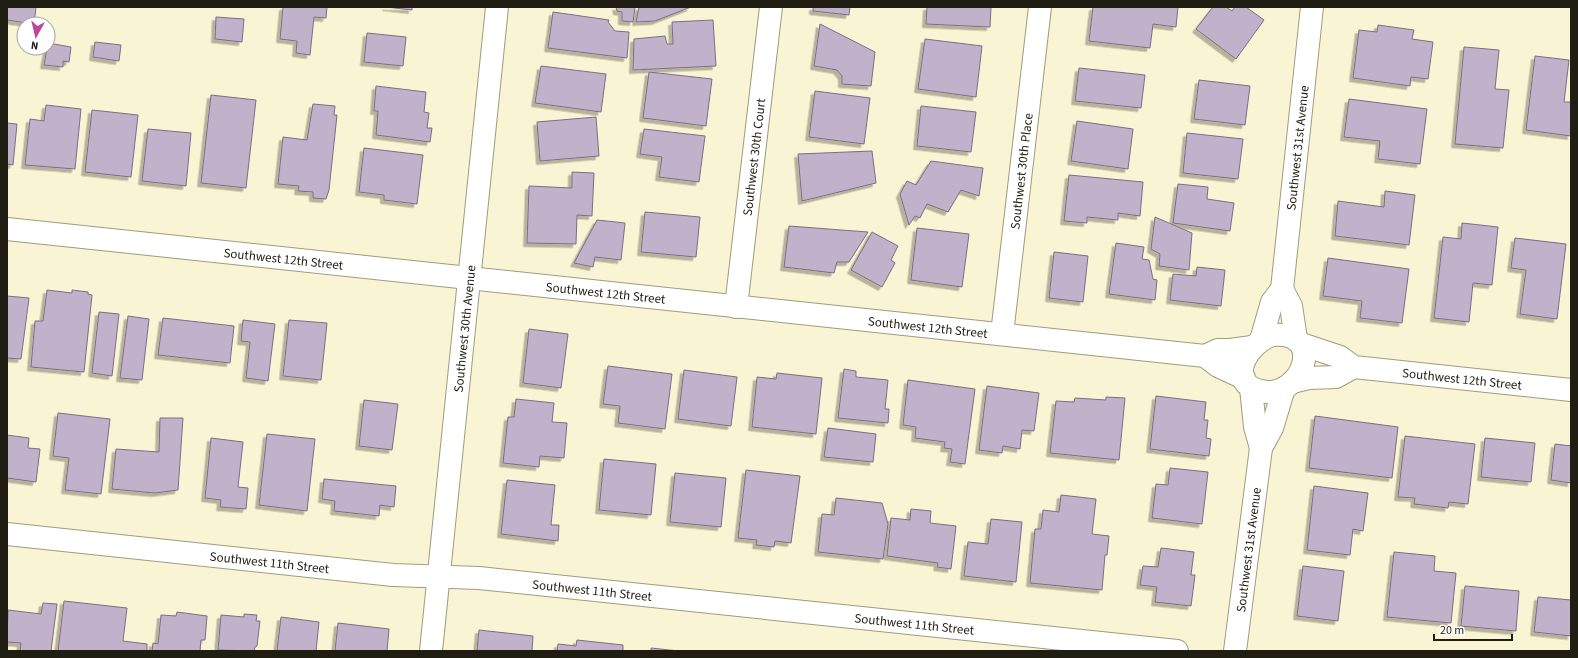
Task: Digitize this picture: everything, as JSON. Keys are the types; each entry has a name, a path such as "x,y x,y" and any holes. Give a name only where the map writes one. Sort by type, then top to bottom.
{"street":[{"name":"Southwest 30th Avenue","path":"431,651 440,577 468,277 497,7"},
{"name":"Southwest 30th Court","path":"736,307 771,7"},
{"name":"Southwest 30th Place","path":"1002,334 1040,7"},
{"name":"Southwest 31st Avenue","path":"1257,343 1272,302 1282,289 1312,7"},
{"name":"Southwest 12th Street","path":"7,229 1205,356 1218,350 1230,350 1257,343"},
{"path":"1282,289 1290,306 1299,342 1304,353 1303,366 1288,385"},
{"path":"1299,342 1285,335 1278,334 1257,343 1244,359 1247,383 1263,392 1270,392 1309,378 1336,377 1354,367"},
{"name":"Southwest 12th Street","path":"1299,342 1340,357 1354,367 1571,390"},
{"name":"Southwest 12th Street","path":"1205,356 1218,366 1247,383"},
{"name":"Southwest 31st Avenue","path":"1247,383 1255,427 1262,448"},
{"name":"Southwest 31st Avenue","path":"1235,651 1262,448 1272,428 1288,385"},
{"name":"Southwest 11th Street","path":"7,534 393,575 479,578 1164,650"}],"building":[{"path":"7,7 36,7 35,16 16,16 16,21 7,20"},
{"path":"283,7 327,7 326,18 314,17 310,55 296,53 297,41 280,39"},
{"path":"386,7 412,7 412,10"},
{"path":"616,7 635,7 633,22 622,21 622,12 617,11"},
{"path":"639,7 691,7 655,21 636,22"},
{"path":"813,7 850,7 849,15 813,11"},
{"path":"927,7 991,7 990,27 926,24"},
{"path":"1093,7 1178,7 1176,27 1153,24 1150,48 1089,41"},
{"path":"1213,7 1226,7 1232,11 1235,7 1246,7 1264,20 1236,59 1196,29"},
{"path":"553,12 609,20 608,22 615,31 629,32 627,58 548,48"},
{"path":"216,17 244,19 242,42 215,39"},
{"path":"713,20 716,66 633,70 634,39 665,36 667,44 673,44 672,22"},
{"path":"820,24 875,52 871,86 842,84 842,76 837,70 814,66"},
{"path":"1378,25 1414,30 1412,39 1433,42 1428,79 1411,77 1410,86 1353,78 1359,30 1377,32"},
{"path":"367,33 406,37 403,66 364,62"},
{"path":"925,39 982,46 976,97 918,89"},
{"path":"95,42 121,45 119,61 93,57"},
{"path":"56,44 71,47 69,62 63,61 63,67 44,65 46,56 56,56"},
{"path":"1464,47 1499,50 1495,89 1509,90 1503,148 1455,144"},
{"path":"1535,56 1569,60 1564,102 1571,102 1571,136 1526,130"},
{"path":"541,66 606,74 601,112 535,103"},
{"path":"1079,68 1145,75 1141,108 1075,101"},
{"path":"649,72 712,79 706,126 643,118"},
{"path":"1199,80 1250,86 1245,125 1194,119"},
{"path":"376,86 426,92 424,112 429,113 427,128 432,128 430,142 376,135 378,111 374,111"},
{"path":"815,91 870,98 864,144 809,137"},
{"path":"211,95 256,100 246,188 201,183"},
{"path":"1349,99 1427,109 1420,164 1378,159 1380,141 1344,137"},
{"path":"313,104 335,106 334,115 337,115 329,190 326,199 313,198 313,192 298,191 299,186 278,184 283,137 307,140"},
{"path":"46,105 81,109 75,169 25,165 30,119 44,121"},
{"path":"921,106 976,112 971,152 917,146"},
{"path":"92,110 138,115 131,177 85,172"},
{"path":"596,117 599,156 540,161 537,122"},
{"path":"1077,121 1133,129 1128,169 1071,161"},
{"path":"7,123 17,124 13,165 7,164"},
{"path":"148,129 191,133 186,186 142,181"},
{"path":"644,129 705,136 699,182 659,177 662,157 640,154"},
{"path":"1187,133 1243,139 1238,179 1183,173"},
{"path":"364,148 423,155 417,204 384,200 384,195 359,192"},
{"path":"872,151 876,183 802,201 798,154"},
{"path":"931,161 983,168 979,196 961,190 948,212 927,204 920,218 915,216 909,225 900,194 907,181 916,185"},
{"path":"572,172 594,173 592,216 577,215 576,244 527,243 529,186 572,188"},
{"path":"1069,175 1143,182 1140,216 1118,213 1118,220 1087,217 1087,223 1064,221"},
{"path":"1178,184 1208,187 1207,199 1234,203 1230,231 1173,223"},
{"path":"1385,191 1415,195 1409,245 1335,236 1338,201 1384,207"},
{"path":"645,212 700,217 696,257 641,252"},
{"path":"1155,217 1192,233 1189,270 1159,266 1160,254 1151,249"},
{"path":"597,220 625,223 621,260 595,257 593,267 574,263"},
{"path":"1462,223 1498,227 1492,285 1473,283 1469,322 1434,318 1443,237 1461,239"},
{"path":"789,226 868,232 849,262 837,262 834,273 784,267"},
{"path":"917,228 969,234 962,287 911,280"},
{"path":"872,232 898,246 891,260 895,263 882,287 851,270"},
{"path":"1515,238 1566,244 1557,319 1520,314 1526,270 1511,268"},
{"path":"1116,243 1144,247 1142,259 1149,260 1153,279 1157,280 1155,300 1109,294"},
{"path":"1054,252 1088,256 1083,302 1049,298"},
{"path":"1328,258 1409,269 1402,323 1360,318 1362,301 1323,296"},
{"path":"1197,267 1225,270 1221,306 1170,300 1173,274 1196,276"},
{"path":"47,290 72,293 72,290 88,292 88,294 92,295 84,372 31,367 35,321 43,321"},
{"path":"7,296 29,298 21,359 7,358"},
{"path":"99,312 119,314 112,376 92,373"},
{"path":"128,316 149,319 142,380 120,378"},
{"path":"163,318 234,326 230,363 158,355"},
{"path":"243,320 275,324 268,381 246,378 250,342 241,341"},
{"path":"289,320 327,323 321,380 283,376"},
{"path":"529,329 568,334 561,388 523,383"},
{"path":"608,366 672,374 665,429 618,423 620,406 603,404"},
{"path":"844,369 856,371 856,377 888,380 885,409 889,409 888,423 838,418"},
{"path":"684,370 737,377 731,426 678,419"},
{"path":"777,373 822,378 816,434 752,427 757,377 776,379"},
{"path":"908,380 975,389 965,464 950,462 952,449 944,448 945,442 915,438 916,427 903,425"},
{"path":"987,386 1039,393 1034,431 1022,430 1020,449 1003,446 1002,453 979,450"},
{"path":"1156,396 1206,402 1204,420 1208,420 1206,438 1211,439 1209,456 1150,449"},
{"path":"1106,397 1125,398 1119,460 1050,453 1056,401 1074,402 1075,398 1106,400"},
{"path":"516,399 554,403 552,422 567,423 564,458 540,456 539,467 503,463 508,417 514,417"},
{"path":"364,400 398,404 392,450 359,446"},
{"path":"58,413 110,419 101,494 65,490 69,458 53,456"},
{"path":"1315,416 1398,427 1392,478 1309,468"},
{"path":"160,418 183,418 178,490 155,493 112,489 116,449 159,452"},
{"path":"828,428 876,434 873,462 824,457"},
{"path":"267,434 315,439 307,511 259,505"},
{"path":"7,435 29,438 28,448 40,449 36,482 7,478"},
{"path":"1405,436 1475,444 1468,504 1449,502 1448,508 1414,504 1415,498 1398,497"},
{"path":"211,438 243,442 238,487 248,488 246,509 220,507 221,500 205,498"},
{"path":"1485,438 1535,443 1531,482 1481,477"},
{"path":"1555,444 1571,446 1571,483 1551,480"},
{"path":"604,459 656,464 651,515 599,510"},
{"path":"1170,468 1208,472 1202,524 1152,518 1156,484 1168,485"},
{"path":"746,470 800,476 791,543 775,541 774,547 756,545 757,540 738,538"},
{"path":"675,473 726,478 721,527 670,522"},
{"path":"324,479 396,486 394,507 380,505 379,516 334,511 335,501 322,499"},
{"path":"507,480 555,485 551,525 559,525 558,541 501,534"},
{"path":"1314,486 1368,493 1363,531 1353,529 1350,555 1307,550"},
{"path":"1061,495 1096,499 1092,534 1109,536 1107,555 1105,555 1102,590 1030,583 1035,529 1041,529 1043,510 1059,512"},
{"path":"836,498 882,503 888,524 883,559 818,552 822,514 834,515"},
{"path":"911,509 931,511 930,523 956,526 951,569 937,567 938,563 887,556 891,518 910,520"},
{"path":"991,519 1022,522 1016,582 964,576 968,542 988,544"},
{"path":"1161,548 1194,552 1191,575 1195,575 1191,606 1155,602 1157,587 1140,585 1143,566 1158,567"},
{"path":"1394,552 1435,556 1434,571 1456,573 1451,623 1387,617"},
{"path":"1303,566 1344,571 1338,621 1297,616"},
{"path":"1465,586 1519,591 1516,631 1461,626"},
{"path":"1538,597 1571,600 1571,636 1534,632"},
{"path":"64,601 127,608 123,641 147,644 147,651 58,651"},
{"path":"43,603 57,604 51,651 20,651 21,643 7,642 8,610 41,614"},
{"path":"177,612 207,616 205,640 201,640 200,651 152,651 153,643 158,644 161,615 176,616"},
{"path":"244,614 257,615 256,621 260,621 257,646 255,647 254,651 218,650 221,615 244,617"},
{"path":"281,617 319,622 316,651 277,651"},
{"path":"338,623 389,629 387,651 335,651"},
{"path":"479,630 533,636 532,651 477,651"},
{"path":"577,640 623,645 623,651 557,651 558,644 576,646"},
{"path":"651,648 679,651 651,651"}]}
